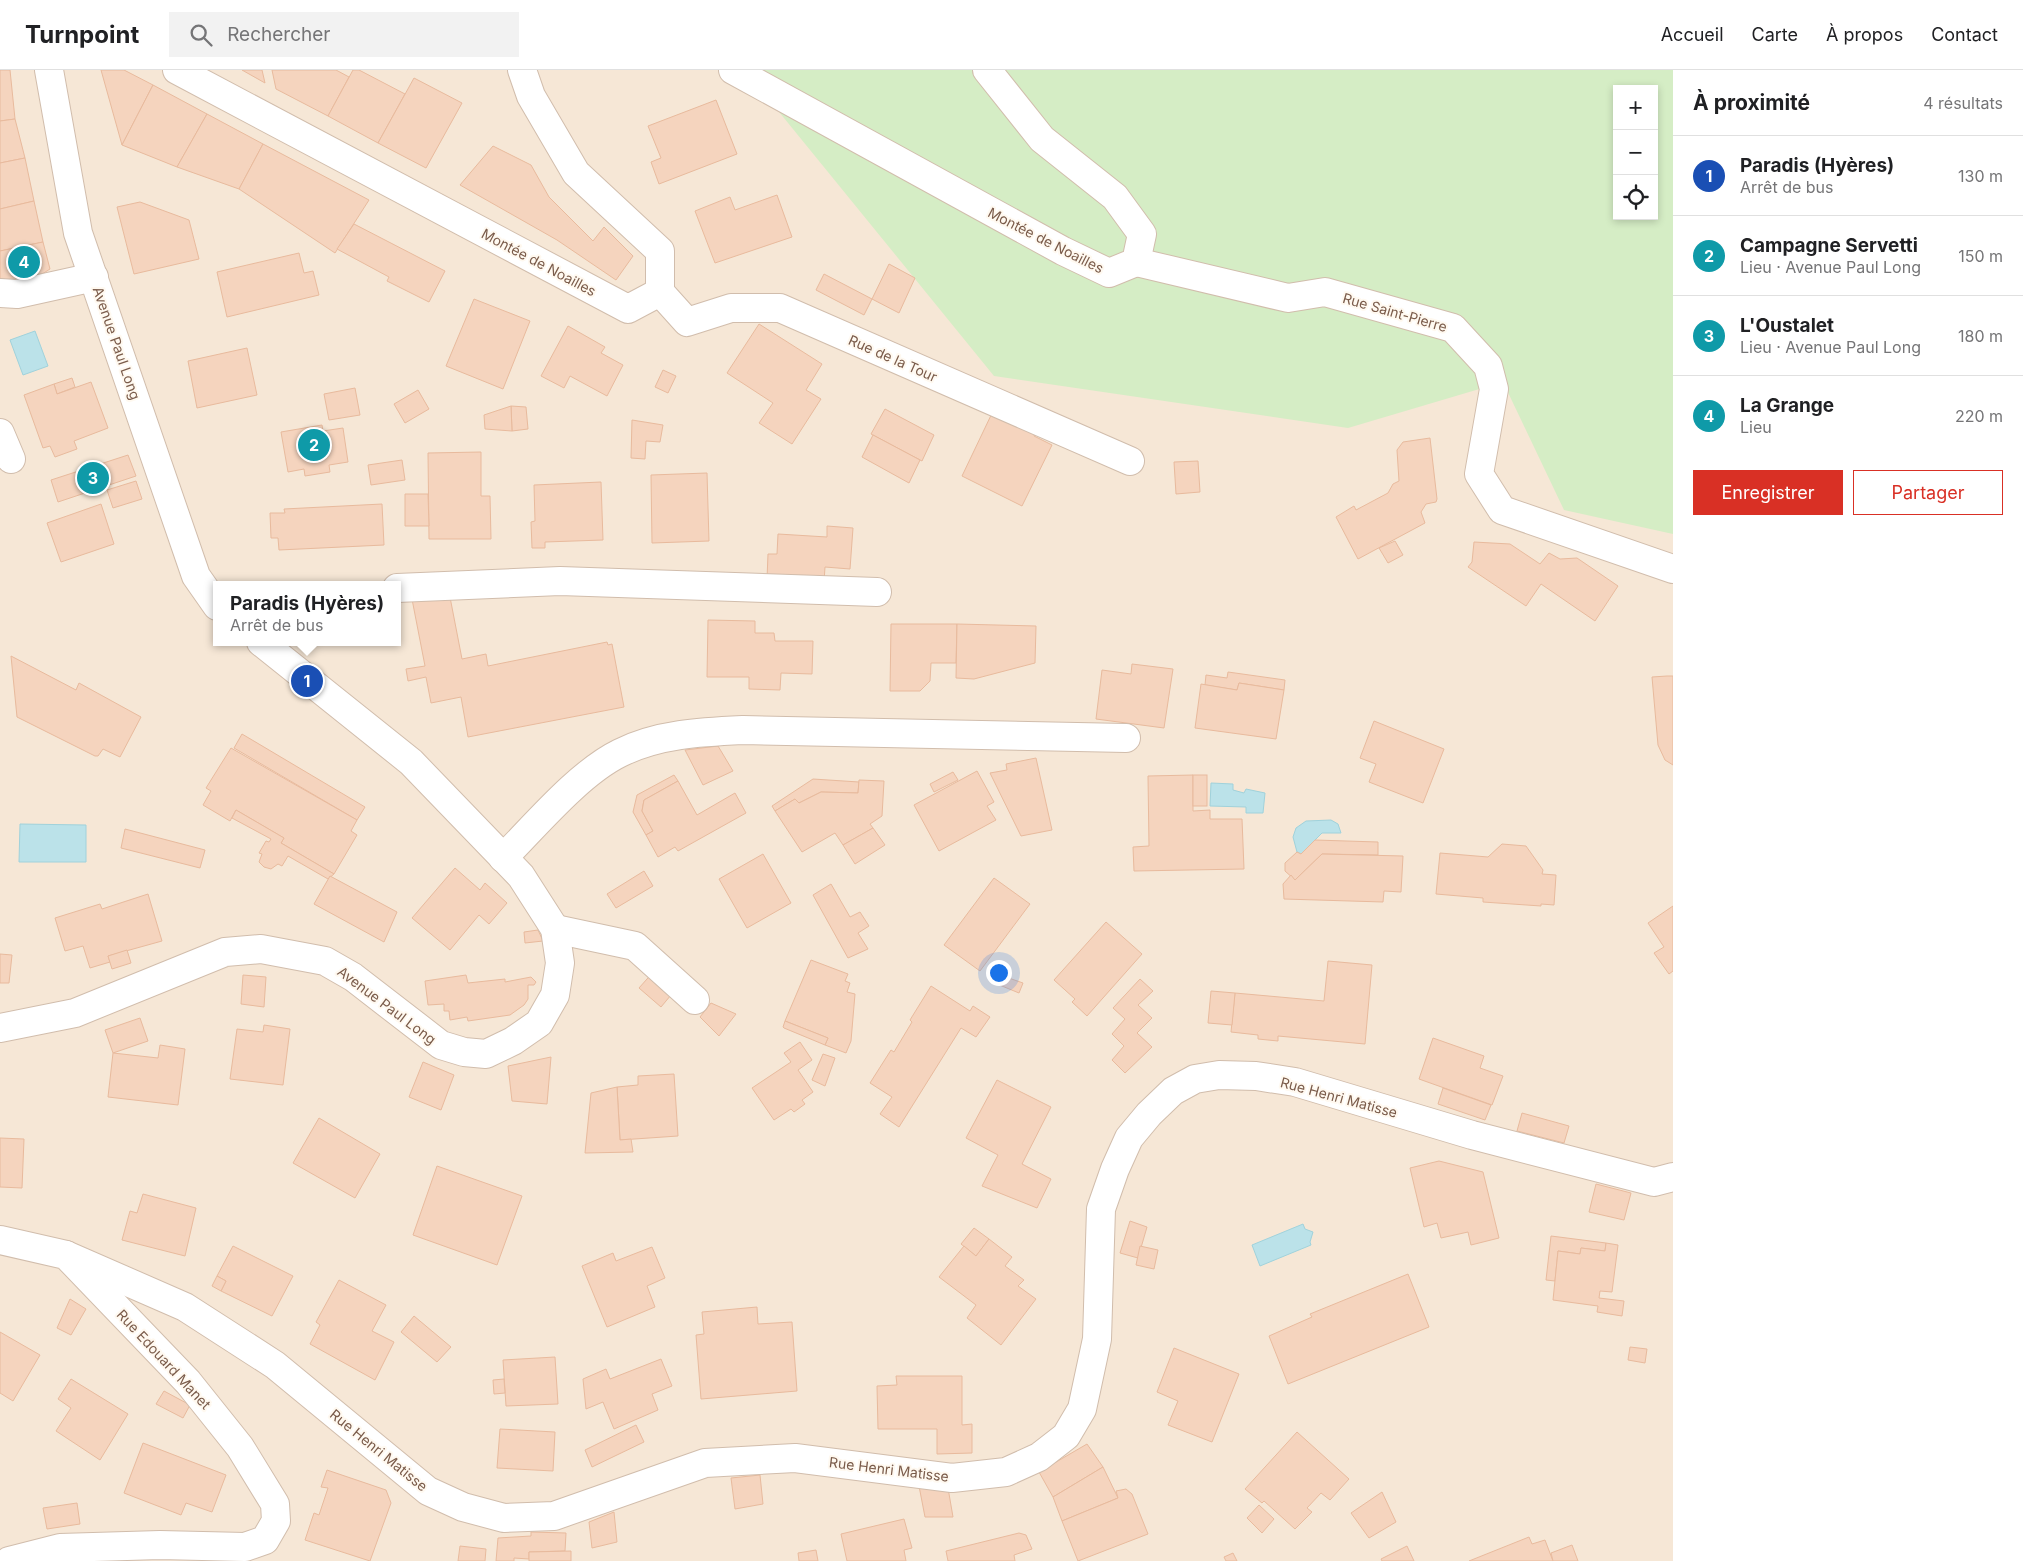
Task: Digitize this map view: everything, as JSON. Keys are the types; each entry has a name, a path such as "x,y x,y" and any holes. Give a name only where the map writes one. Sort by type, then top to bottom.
{"street":[{"name":"Avenue Paul Long","path":"48,70 78,233 196,576 213,599"},
{"path":"522,70 530,96 576,173 660,251 660,292"},
{"name":"Montée de Noailles","path":"733,70 1063,251 1109,273 1136,262"},
{"path":"987,70 1042,138 1115,197 1142,234 1136,262"},
{"name":"Montée de Noailles","path":"184,72 628,309 660,292"},
{"name":"Rue Saint-Pierre","path":"1136,262 1288,298 1325,292 1453,328 1488,366 1494,389 1479,474 1502,510 1673,569"},
{"path":"0,292 17,294 94,277"},
{"name":"Rue de la Tour","path":"660,292 687,322 730,308 780,308 1130,461"},
{"path":"0,433 11,459"},
{"path":"401,588 560,580 877,592"},
{"name":"Avenue Paul Long","path":"0,1028 75,1013 225,952 260,949 325,961 353,977 441,1045 464,1052 486,1054 513,1041 538,1023 555,995 560,963 555,929 521,876 411,762 266,646"},
{"path":"503,858 586,776 619,753 652,741 692,732 743,730 1126,738"},
{"path":"555,929 635,946 695,1000"},
{"name":"Rue Henri Matisse","path":"66,1255 185,1307 275,1365 428,1491 463,1507 504,1518 554,1516 705,1463 795,1458 952,1478 1006,1472 1039,1457 1066,1436 1082,1410 1098,1339 1101,1209 1115,1169 1129,1138 1149,1114 1173,1091 1195,1079 1219,1075 1256,1076 1295,1082 1472,1135 1663,1180"},
{"path":"0,1240 66,1255"},
{"name":"Rue Edouard Manet","path":"10,1561 60,1548 160,1545 245,1547 265,1540 276,1521 275,1504 240,1446 188,1382 66,1255"}],"shaded area":[{"path":"0,70 1673,70 1673,1561 0,1561"}],"green space":[{"path":"745,70 1673,70 1673,534 1564,510 1503,382 1348,428 994,376"}],"water":[{"path":"35,331 48,366 23,375 10,340"},
{"path":"1211,783 1233,784 1233,790 1244,793 1246,789 1265,793 1263,813 1246,813 1246,807 1210,806"},
{"path":"1331,820 1338,824 1341,833 1322,833 1301,854 1297,852 1293,837 1296,828 1306,821"},
{"path":"20,824 86,825 86,862 19,862"},
{"path":"1303,1224 1305,1229 1313,1232 1311,1245 1260,1266 1252,1245"}],"building":[{"path":"0,70 10,70 15,119 0,121"},
{"path":"101,70 124,70 153,85 122,145"},
{"path":"242,70 262,70 265,83"},
{"path":"272,70 336,70 349,77 328,116 276,89"},
{"path":"353,70 359,70 405,94 378,143 328,116"},
{"path":"414,78 462,103 426,168 378,143"},
{"path":"153,85 207,114 177,167 122,145"},
{"path":"716,100 737,154 659,184 651,162 661,158 648,126"},
{"path":"207,114 263,144 239,189 177,167"},
{"path":"15,119 25,158 0,163 0,121"},
{"path":"263,144 369,200 335,253 239,189"},
{"path":"493,146 531,165 549,197 593,241 604,227 633,256 616,280 557,240 460,185"},
{"path":"25,158 34,201 0,209 0,163"},
{"path":"777,195 792,237 715,263 695,211 730,197 735,210"},
{"path":"34,201 43,242 0,251 0,209"},
{"path":"140,202 189,220 199,259 134,274 117,207"},
{"path":"354,224 445,271 429,302 387,281 389,277 337,249"},
{"path":"43,242 50,269 31,281 0,286 0,251"},
{"path":"299,253 304,273 313,271 319,295 227,317 217,272"},
{"path":"889,264 915,278 899,313 872,299"},
{"path":"824,274 872,299 864,315 816,290"},
{"path":"474,299 530,321 503,389 446,366"},
{"path":"759,324 822,364 806,390 821,399 792,444 759,423 773,403 727,373"},
{"path":"568,326 605,347 601,353 623,365 607,396 570,376 564,388 541,376"},
{"path":"247,348 257,395 197,408 188,361"},
{"path":"663,370 676,376 668,393 655,387"},
{"path":"72,378 75,387 57,394 54,384"},
{"path":"91,382 108,428 74,441 77,449 55,457 50,446 43,448 24,395 54,384 57,394"},
{"path":"355,388 360,415 329,420 324,394"},
{"path":"418,390 429,409 405,423 394,404"},
{"path":"511,406 526,407 528,429 512,431"},
{"path":"511,406 512,431 485,429 484,415"},
{"path":"885,409 934,435 922,461 871,434"},
{"path":"994,409 1036,431 1034,436 1052,445 1022,506 962,476"},
{"path":"632,420 663,425 660,442 646,441 645,459 631,458"},
{"path":"322,425 323,431 343,428 348,462 329,465 330,472 305,476 304,469 288,472 281,432"},
{"path":"873,435 920,460 909,483 862,457"},
{"path":"1430,438 1437,499 1436,502 1426,504 1421,512 1425,523 1358,559 1336,517 1354,506 1356,510 1388,493 1393,484 1399,481 1397,450 1403,442"},
{"path":"481,452 481,496 490,496 491,539 429,539 428,453"},
{"path":"128,455 136,476 58,502 51,480"},
{"path":"402,460 405,480 371,485 368,465"},
{"path":"1198,461 1200,492 1176,494 1174,462"},
{"path":"707,473 709,541 652,543 651,475"},
{"path":"136,481 142,499 113,508 107,490"},
{"path":"601,482 603,540 545,542 545,548 532,548 531,522 535,521 534,485"},
{"path":"405,494 428,494 429,526 405,526"},
{"path":"101,504 114,544 61,562 47,523"},
{"path":"382,504 384,545 279,550 278,538 271,538 270,513 285,513 284,509"},
{"path":"827,526 853,528 850,569 825,567 824,582 767,579 768,554 777,554 778,534 827,537"},
{"path":"1395,541 1403,555 1388,563 1379,548"},
{"path":"1474,542 1510,544 1540,564 1549,553 1560,559 1577,558 1618,586 1595,621 1541,584 1526,606 1468,567 1472,562"},
{"path":"449,592 462,659 486,654 488,666 607,642 608,645 612,644 624,707 468,737 461,697 431,703 426,677 408,681 406,669 425,666 411,594"},
{"path":"708,620 755,621 755,633 774,633 775,641 813,641 812,674 781,673 780,690 749,689 749,677 707,677"},
{"path":"891,624 957,624 956,663 931,663 930,681 920,691 890,691"},
{"path":"957,624 1036,626 1035,663 974,679 956,678"},
{"path":"11,656 76,690 79,683 141,717 120,757 103,749 98,756 95,756 17,717"},
{"path":"1132,664 1173,669 1164,728 1096,719 1102,670 1131,674"},
{"path":"1228,672 1285,680 1284,690 1239,683 1237,690 1205,685 1206,675 1227,678"},
{"path":"1673,676 1673,765 1665,760 1658,745 1652,677"},
{"path":"1239,683 1284,690 1276,739 1195,728 1201,684 1237,690"},
{"path":"1374,721 1444,749 1423,803 1369,782 1376,764 1360,758"},
{"path":"242,734 365,807 357,820 234,748"},
{"path":"718,746 733,771 703,785 685,750"},
{"path":"231,748 357,820 351,831 357,835 334,874 281,843 284,838 236,810 230,821 203,805 211,791 206,788"},
{"path":"1036,758 1052,830 1021,836 990,773 1007,770 1006,764"},
{"path":"977,771 994,802 987,806 996,820 939,851 914,805"},
{"path":"953,772 958,780 934,792 930,784"},
{"path":"674,775 678,781 644,800 642,811 653,831 646,835 633,812 637,795"},
{"path":"1193,775 1193,811 1210,810 1210,819 1242,819 1244,869 1134,871 1133,847 1149,846 1148,776"},
{"path":"1193,775 1207,775 1207,806 1193,806"},
{"path":"813,779 859,782 858,793 821,792 799,803 795,799 775,811 772,806"},
{"path":"859,780 884,781 882,816 870,824 873,828 843,845 835,833 802,852 775,811 795,799 799,803 821,792 858,793"},
{"path":"678,781 697,815 735,793 746,813 678,851 675,847 658,857 646,835 653,831 642,811 644,800"},
{"path":"236,810 284,838 281,843 334,874 328,879 288,856 282,866 278,864 271,869 264,867 259,862 262,854 259,853 266,841 269,842 271,839 232,818"},
{"path":"873,828 885,845 855,864 843,845"},
{"path":"125,829 205,850 200,868 121,848"},
{"path":"1315,840 1378,842 1378,855 1322,854 1295,880 1285,871 1285,863 1297,852 1301,854"},
{"path":"1502,844 1526,846 1543,870 1542,874 1556,875 1554,905 1541,904 1541,906 1483,902 1483,898 1436,894 1440,853 1488,857"},
{"path":"763,854 791,903 747,928 719,879"},
{"path":"1322,854 1403,856 1401,892 1384,891 1383,902 1284,899 1283,884 1291,875 1295,880"},
{"path":"455,868 480,890 485,883 507,903 489,924 479,915 450,950 412,918"},
{"path":"644,871 653,886 616,908 607,894"},
{"path":"330,876 397,912 384,942 314,904"},
{"path":"994,878 1030,904 980,971 944,945"},
{"path":"831,884 850,917 860,912 869,926 858,933 868,949 848,958 813,895"},
{"path":"148,894 162,941 108,956 110,962 90,968 83,946 65,951 55,918 100,904 102,909"},
{"path":"1673,906 1673,971 1669,974 1654,953 1664,947 1648,923"},
{"path":"1106,922 1142,954 1087,1016 1072,1002 1075,999 1054,980"},
{"path":"538,930 543,941 525,943 524,932"},
{"path":"127,950 131,963 112,969 108,956"},
{"path":"0,954 12,955 9,983 0,983"},
{"path":"811,960 848,974 845,981 850,983 847,992 855,994 851,1041 846,1053 825,1045 828,1038 785,1021"},
{"path":"1328,961 1372,965 1365,1044 1278,1036 1278,1041 1258,1039 1258,1035 1231,1032 1235,993 1324,1001"},
{"path":"655,970 676,989 661,1007 639,988"},
{"path":"243,975 266,977 264,1007 241,1004"},
{"path":"466,975 468,983 505,979 505,982 531,977 536,982 534,985 528,985 528,999 524,1005 510,1015 468,1021 467,1017 450,1020 449,1011 444,1011 444,1004 428,1005 425,981"},
{"path":"1003,976 1023,983 1019,993 997,984"},
{"path":"1140,979 1153,991 1138,1005 1152,1018 1137,1033 1152,1047 1125,1073 1112,1060 1124,1046 1112,1034 1125,1019 1113,1008"},
{"path":"931,986 970,1011 973,1006 990,1017 976,1037 961,1028 899,1127 880,1114 892,1097 870,1083 891,1050 894,1052 912,1022 910,1020"},
{"path":"1211,991 1235,993 1232,1025 1208,1023"},
{"path":"711,1003 736,1014 719,1036 700,1017"},
{"path":"140,1018 148,1041 113,1053 105,1030"},
{"path":"785,1021 828,1038 825,1045 784,1028"},
{"path":"264,1025 290,1029 283,1085 230,1079 237,1029 263,1032"},
{"path":"1433,1038 1484,1056 1480,1068 1503,1076 1492,1105 1419,1079"},
{"path":"800,1042 812,1060 798,1070 813,1092 802,1100 805,1104 794,1112 791,1109 774,1120 752,1088 791,1062 784,1053"},
{"path":"160,1045 185,1049 178,1105 108,1097 113,1053 158,1058"},
{"path":"823,1054 835,1058 825,1086 812,1080"},
{"path":"551,1057 547,1104 512,1101 508,1066"},
{"path":"423,1062 454,1075 441,1110 409,1097"},
{"path":"674,1074 678,1136 620,1140 617,1087 638,1085 638,1076"},
{"path":"997,1080 1051,1107 1022,1164 1051,1179 1037,1208 982,1186 998,1155 966,1138"},
{"path":"617,1087 620,1140 631,1139 633,1152 585,1153 591,1093"},
{"path":"1443,1088 1491,1105 1485,1120 1438,1104"},
{"path":"1522,1113 1569,1126 1564,1143 1517,1131"},
{"path":"319,1118 380,1154 355,1198 293,1163"},
{"path":"0,1138 24,1139 22,1188 0,1187"},
{"path":"1439,1161 1483,1172 1499,1238 1471,1245 1468,1232 1441,1238 1437,1223 1424,1227 1410,1168"},
{"path":"437,1166 522,1196 497,1265 413,1235"},
{"path":"1596,1184 1631,1193 1624,1220 1589,1212"},
{"path":"143,1194 196,1208 185,1256 122,1240 130,1211 137,1213"},
{"path":"1130,1221 1147,1227 1138,1258 1120,1253"},
{"path":"974,1228 989,1239 976,1256 961,1244"},
{"path":"1551,1236 1606,1243 1605,1251 1581,1248 1580,1254 1558,1251 1555,1281 1546,1280"},
{"path":"989,1239 1012,1257 1005,1266 1024,1280 1018,1286 1036,1299 1001,1345 967,1318 976,1305 939,1277 964,1246 976,1256"},
{"path":"1606,1243 1618,1245 1612,1292 1600,1291 1599,1298 1624,1301 1622,1316 1597,1312 1598,1306 1553,1300 1558,1251 1580,1254 1581,1248 1605,1251"},
{"path":"233,1246 293,1276 272,1316 221,1291 226,1281 217,1276"},
{"path":"1140,1246 1158,1250 1154,1269 1136,1265"},
{"path":"652,1247 665,1278 647,1286 655,1307 607,1327 582,1266 613,1253 616,1261"},
{"path":"1408,1274 1429,1327 1288,1384 1269,1336 1312,1317 1310,1314"},
{"path":"217,1276 226,1281 221,1291 212,1286"},
{"path":"339,1280 386,1305 372,1331 394,1342 375,1380 310,1344 320,1325 316,1322"},
{"path":"70,1299 86,1309 71,1335 57,1328"},
{"path":"757,1307 758,1324 792,1322 797,1391 701,1399 696,1335 704,1334 702,1312"},
{"path":"414,1316 451,1347 437,1362 401,1332"},
{"path":"0,1332 40,1355 13,1401 0,1393"},
{"path":"1630,1347 1647,1349 1645,1363 1628,1360"},
{"path":"1174,1348 1239,1374 1212,1442 1168,1425 1178,1401 1157,1392"},
{"path":"555,1357 558,1404 506,1406 503,1360"},
{"path":"661,1359 672,1386 652,1394 658,1410 614,1429 603,1402 586,1409 583,1379 606,1369 610,1379"},
{"path":"896,1376 962,1376 962,1425 972,1424 972,1453 937,1454 937,1429 878,1429 877,1386 897,1385"},
{"path":"71,1379 128,1414 100,1460 56,1431 71,1408 58,1399"},
{"path":"504,1379 505,1393 494,1394 493,1380"},
{"path":"164,1391 190,1405 183,1418 156,1404"},
{"path":"636,1425 644,1442 592,1467 585,1450"},
{"path":"500,1429 555,1432 553,1471 497,1468"},
{"path":"1297,1432 1349,1479 1330,1500 1321,1493 1307,1508 1312,1512 1295,1529 1264,1501 1262,1503 1245,1489"},
{"path":"143,1443 226,1475 212,1512 186,1503 181,1515 124,1493"},
{"path":"1087,1444 1103,1467 1053,1497 1039,1472"},
{"path":"1103,1467 1118,1498 1062,1521 1053,1497"},
{"path":"327,1470 386,1490 391,1503 370,1561 305,1540 314,1513 319,1515 328,1488 321,1487"},
{"path":"760,1475 763,1504 735,1509 731,1478"},
{"path":"919,1486 948,1488 953,1517 925,1517"},
{"path":"1126,1489 1132,1494 1148,1534 1078,1561 1062,1521 1118,1498 1116,1491"},
{"path":"1382,1492 1396,1522 1369,1538 1351,1513"},
{"path":"77,1503 80,1524 47,1529 43,1508"},
{"path":"1259,1505 1274,1519 1262,1533 1247,1518"},
{"path":"614,1512 617,1542 592,1548 589,1522"},
{"path":"904,1519 912,1548 904,1550 906,1561 847,1561 841,1534"},
{"path":"531,1532 566,1533 565,1551 529,1552 529,1559 514,1558 514,1561 496,1561 498,1538 531,1536"},
{"path":"1019,1533 1026,1535 1032,1549 1014,1555 1015,1561 948,1561 946,1551"},
{"path":"1529,1537 1532,1544 1545,1540 1553,1561 1469,1561"},
{"path":"1572,1545 1578,1561 1553,1561 1551,1553"},
{"path":"460,1546 486,1549 485,1561 458,1561"},
{"path":"1407,1546 1414,1561 1382,1561 1381,1559"},
{"path":"816,1550 818,1561 799,1561 798,1553"},
{"path":"571,1551 571,1561 529,1561 529,1552"},
{"path":"1233,1553 1237,1561 1226,1561 1224,1557"}],"place":[{"name":"La Grange","path":"24,262"},
{"name":"Campagne Servetti","path":"314,445"},
{"name":"L'Oustalet","path":"93,478"},
{"name":"Paradis (Hyères)","path":"307,681"}]}
